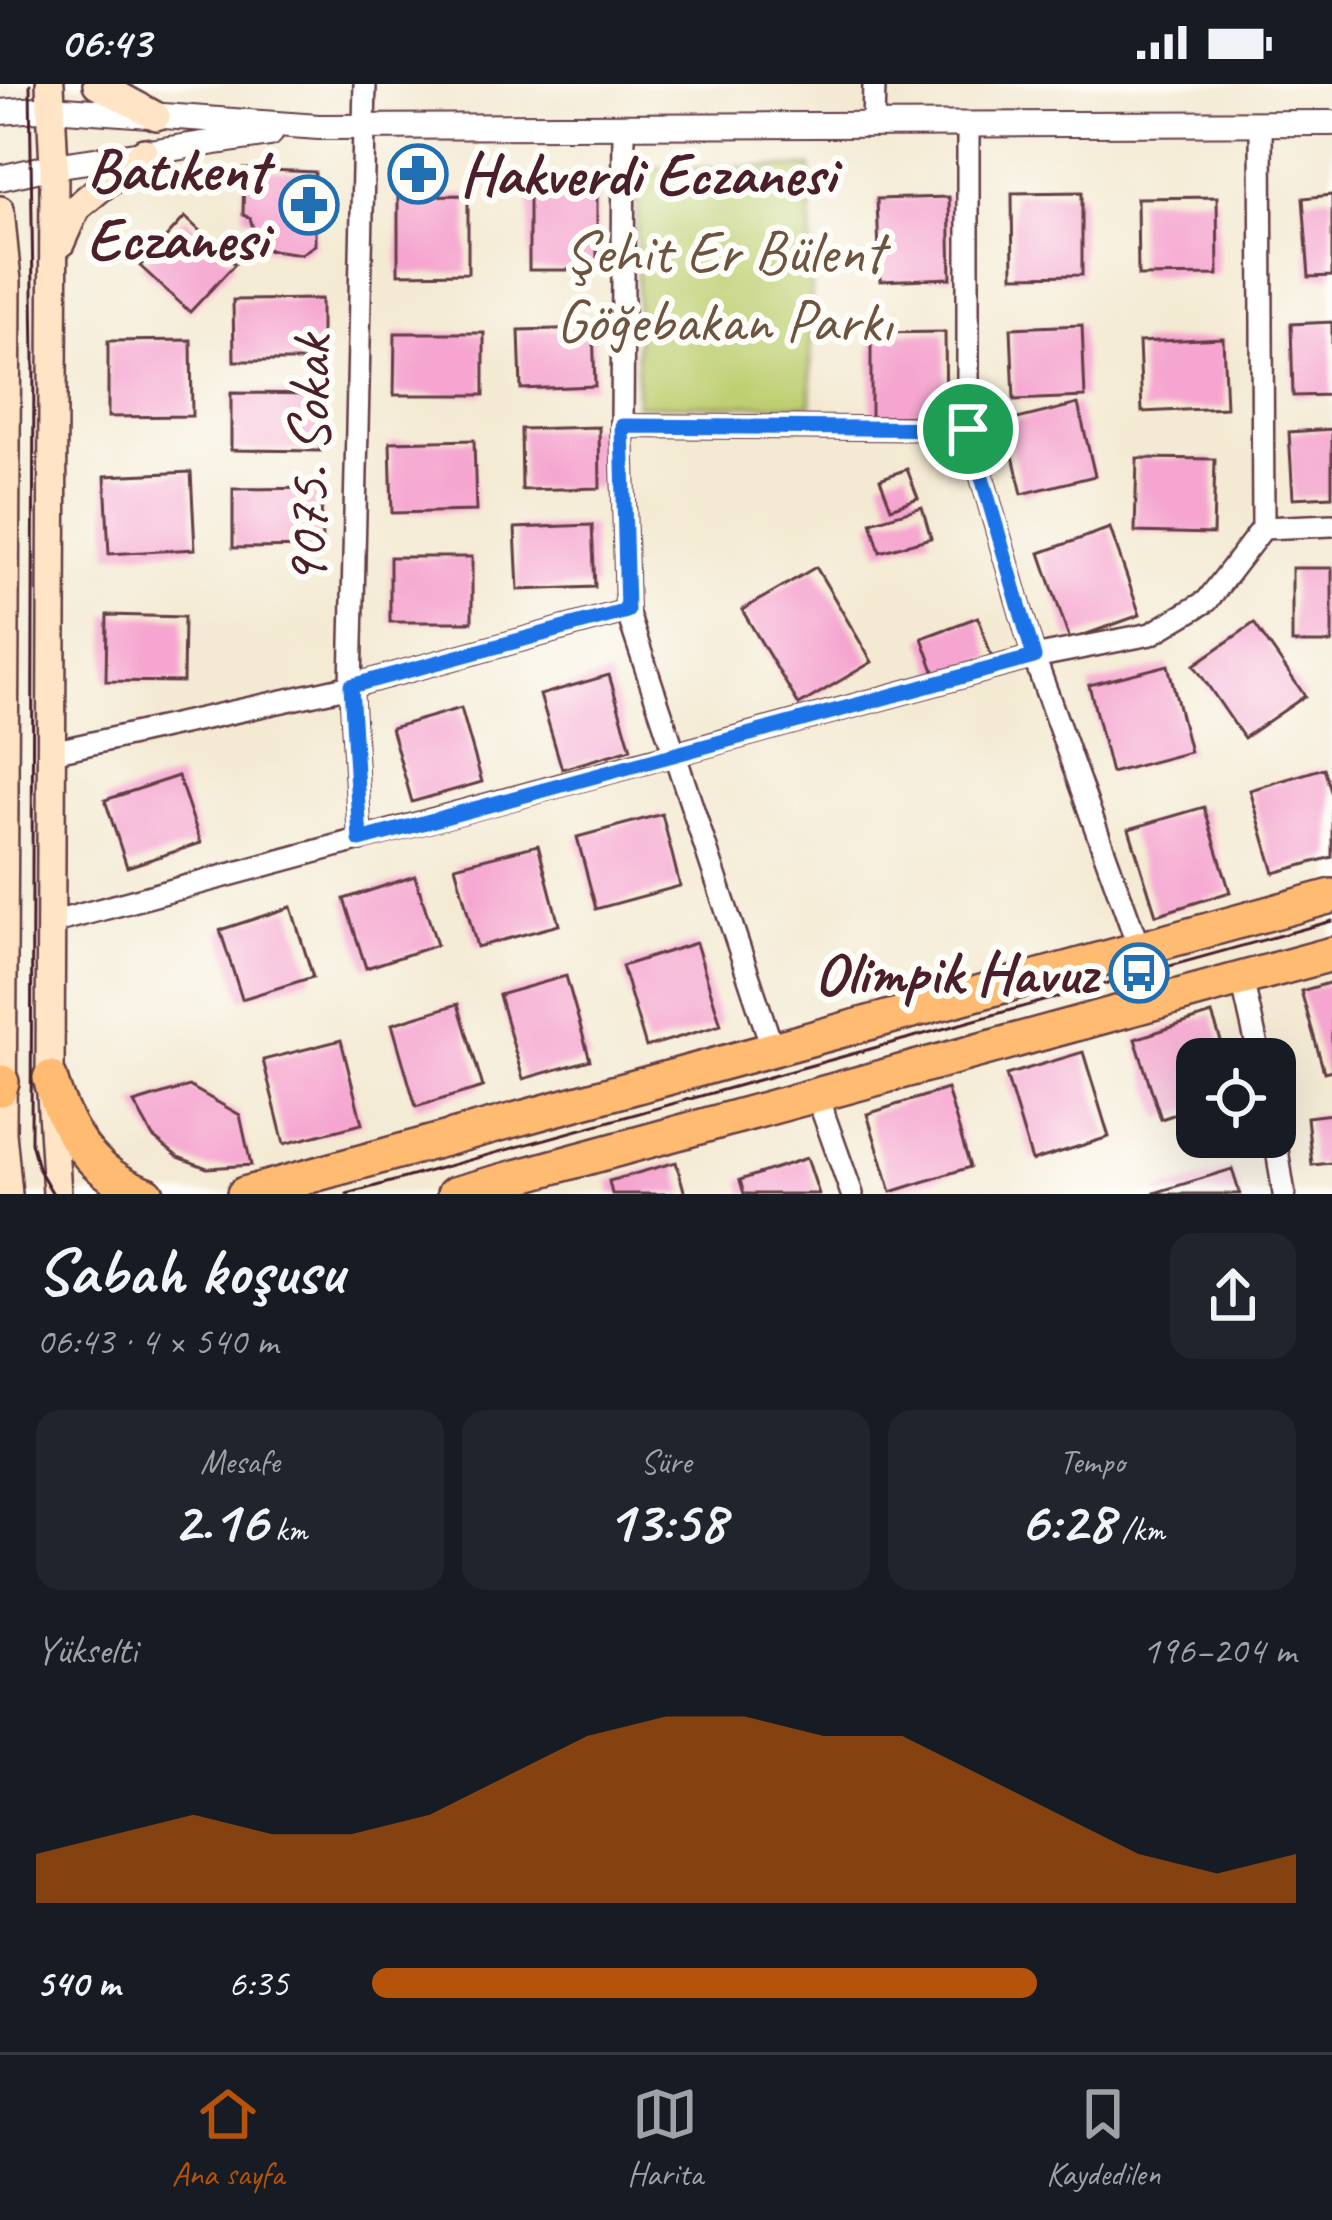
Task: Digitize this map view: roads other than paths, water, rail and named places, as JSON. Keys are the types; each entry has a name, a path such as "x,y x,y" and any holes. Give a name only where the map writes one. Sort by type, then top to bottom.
{"main road":[{"path":"97,84 156,116"},
{"path":"51,96 50,1078 57,1194"},
{"path":"54,259 76,208 144,152"},
{"path":"0,209 4,276 1,1085 8,1194"},
{"path":"244,1194 1332,896"},
{"path":"454,1194 1332,954"},
{"path":"50,1078 62,1121 88,1158 124,1186 147,1194"}],"street":[{"name":"9075. Sokak","path":"360,840 351,686 365,84"},
{"path":"873,125 874,84"},
{"path":"0,112 51,96 156,116 319,127 1332,123"},
{"path":"968,124 968,429 1034,657 1138,949"},
{"path":"51,923 1034,657 1151,634 1207,601 1263,528 1261,124"},
{"path":"624,126 622,426 627,611 772,1047"},
{"path":"0,178 319,127"},
{"path":"622,426 968,429"},
{"path":"1263,528 1332,525"},
{"path":"52,752 351,686 627,611"},
{"path":"1242,979 1255,1038"},
{"path":"817,1096 852,1194"},
{"path":"1278,1158 1284,1194"}],"tram line":[{"path":"30,84 34,359 31,1142 38,1168 53,1194"},
{"path":"347,1194 1332,921"}],"place":[{"name":"Hakverdi Eczanesi","path":"418,174"},
{"name":"Batıkent Eczanesi","path":"309,205"},
{"name":"Olimpik Havuz","path":"1139,973"}],"park label":[{"name":"Şehit Er Bülent Göğebakan Parkı","path":"724,286"}]}
